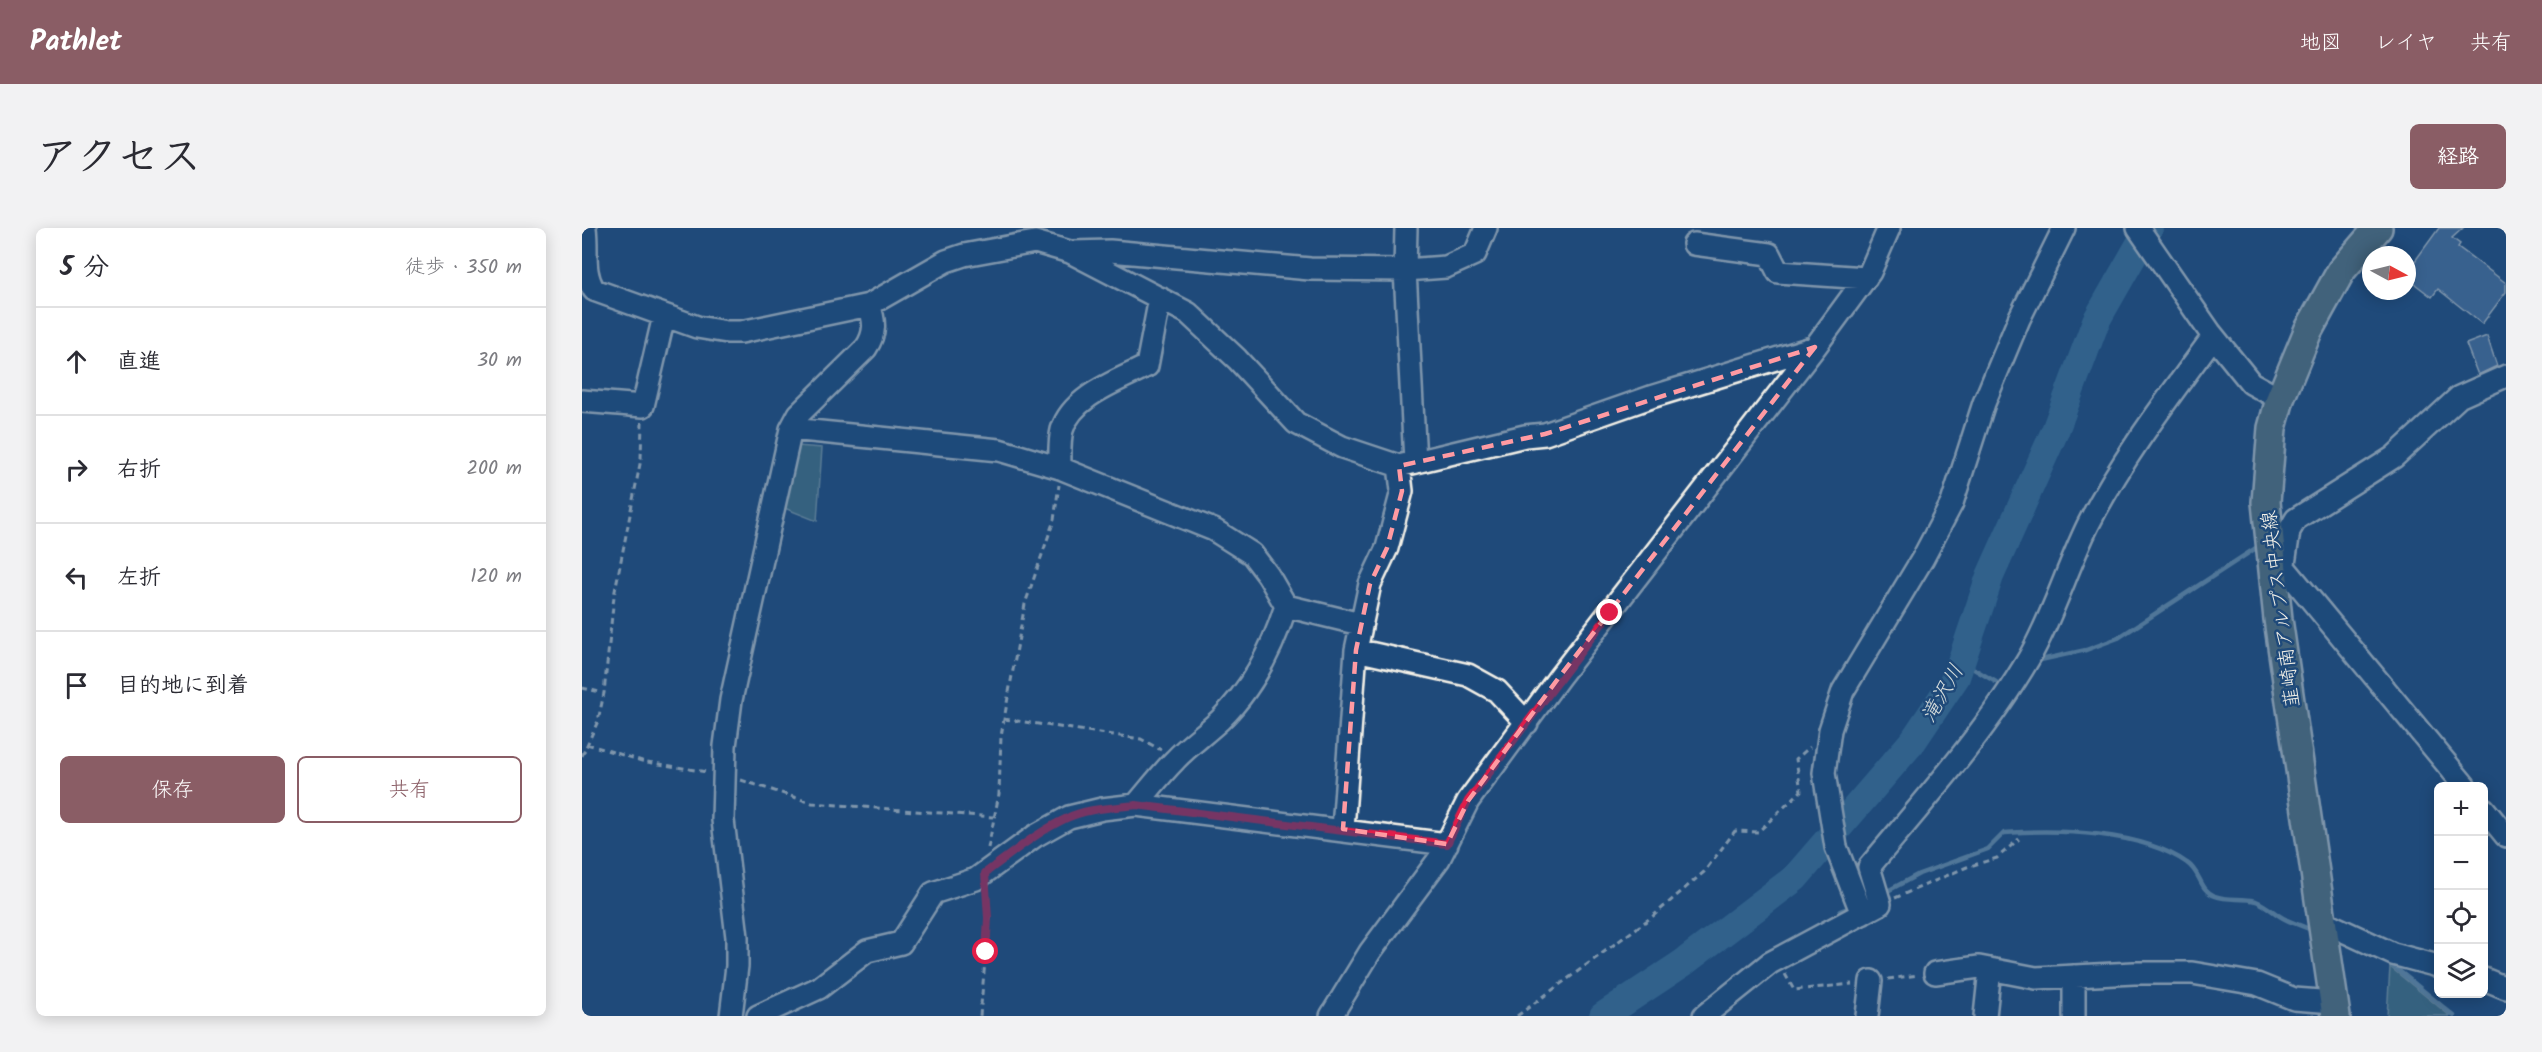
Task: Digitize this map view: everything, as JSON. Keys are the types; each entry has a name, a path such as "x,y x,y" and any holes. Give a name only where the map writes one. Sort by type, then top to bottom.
{"main road":[{"name":"韮崎南アルプス中央線","path":"2335,1009 2277,557 2266,502 2272,428 2280,399 2308,331 2341,272 2378,228"}],"street":[{"path":"585,228 584,281 594,290 697,327 728,332 741,332 869,305 946,261 1034,235 1188,313 1296,423 1342,447 1407,464 1525,436 1545,434 1651,397 1815,347"},
{"path":"1343,829 1356,650 1360,624 1370,584 1387,548 1407,464 1406,228"},
{"path":"1070,252 1110,251 1310,269 1405,270 1446,267 1461,262 1475,254 1486,228"},
{"path":"1871,909 1849,879 1834,836 1824,773 1830,730 1843,691 1923,558 1952,503 1989,393 2019,319 2064,228"},
{"path":"2138,228 2211,334 2251,383 2280,399"},
{"path":"1331,1016 1370,952 1439,859 1468,801 1560,676 1866,278 1886,229"},
{"path":"1694,244 1769,254 1778,272 1866,278"},
{"path":"1060,468 1062,431 1069,414 1081,402 1147,366 1160,298"},
{"path":"731,1016 738,966 737,937 723,820 723,775 731,700 791,429 799,414 866,348 872,339 875,329 869,305"},
{"path":"582,401 643,406 664,316"},
{"path":"1871,909 1869,867 1936,788 2001,701 2030,657 2088,524 2141,435 2211,334"},
{"path":"2462,782 2277,557 2296,519 2394,457 2459,397 2506,376"},
{"path":"791,429 999,450 1060,468 1214,530 1252,554 1287,606 1360,624"},
{"path":"1136,805 1176,759 1221,719 1238,700 1264,661 1287,606"},
{"path":"1356,650 1468,675 1497,691 1527,723"},
{"path":"758,1016 819,988 867,951 901,943 933,892 976,879 1035,836 1069,817 1102,809 1136,805 1343,829 1447,844"},
{"path":"2488,813 2506,836"},
{"path":"1704,1016 1778,959 1871,909"},
{"path":"2322,921 2393,954 2434,965"},
{"path":"1935,973 1979,967 2036,978 2192,973 2257,984 2294,999 2335,1009"},
{"path":"1985,1016 1990,969"},
{"path":"2074,976 2074,1016"},
{"path":"1868,1016 1871,981"},
{"path":"2488,981 2506,988"}],"path":[{"path":"582,756 598,721 604,693 614,596 641,459 643,406"},
{"path":"980,1016 988,918 985,873 993,817 999,794 1004,718 1025,604 1054,520 1060,468"},
{"path":"582,688 604,693"},
{"path":"1004,718 1141,738 1176,759"},
{"path":"1517,1016 1653,916 1704,872 1735,831 1758,832 1801,791 1796,759 1830,730"},
{"path":"587,744 642,760 723,775 812,803 993,817"},
{"path":"1871,909 1967,867 1997,858 2019,839"},
{"path":"1778,959 1794,990 1935,973"}],"highlighted area":[{"path":"1815,347 1560,676 1468,801 1447,844 1343,829 1356,650 1370,584 1387,548 1402,491 1399,466 1545,434"}],"green space":[{"path":"797,446 822,448 817,521 782,507"},
{"path":"2390,967 2450,1016 2387,1016"}],"building":[{"path":"2439,228 2463,228 2452,238 2460,244 2458,247 2506,283 2506,292 2482,324 2438,289 2432,297 2416,285 2416,260"},
{"path":"2487,336 2497,366 2478,375 2466,344"}],"waterway":[{"name":"滝沢川","path":"1603,1016 1683,963 1795,878 1913,741 1956,677 1990,576 2055,431 2096,321 2149,228"},
{"path":"2036,661 2086,650 2118,638 2256,548"},
{"path":"1962,662 1996,682"},
{"path":"1882,894 1919,874 1988,849 2004,833 2099,834 2124,838 2168,852 2192,867 2206,890 2215,896 2256,901 2283,918 2313,931"},
{"path":"1840,911 1845,909"},
{"path":"2387,961 2454,1016"}],"route":[{"path":"986,952 988,918 985,873 1035,836 1069,817 1102,809 1136,805 1343,829 1447,844 1468,801 1512,745 1560,676 1610,613"}]}
